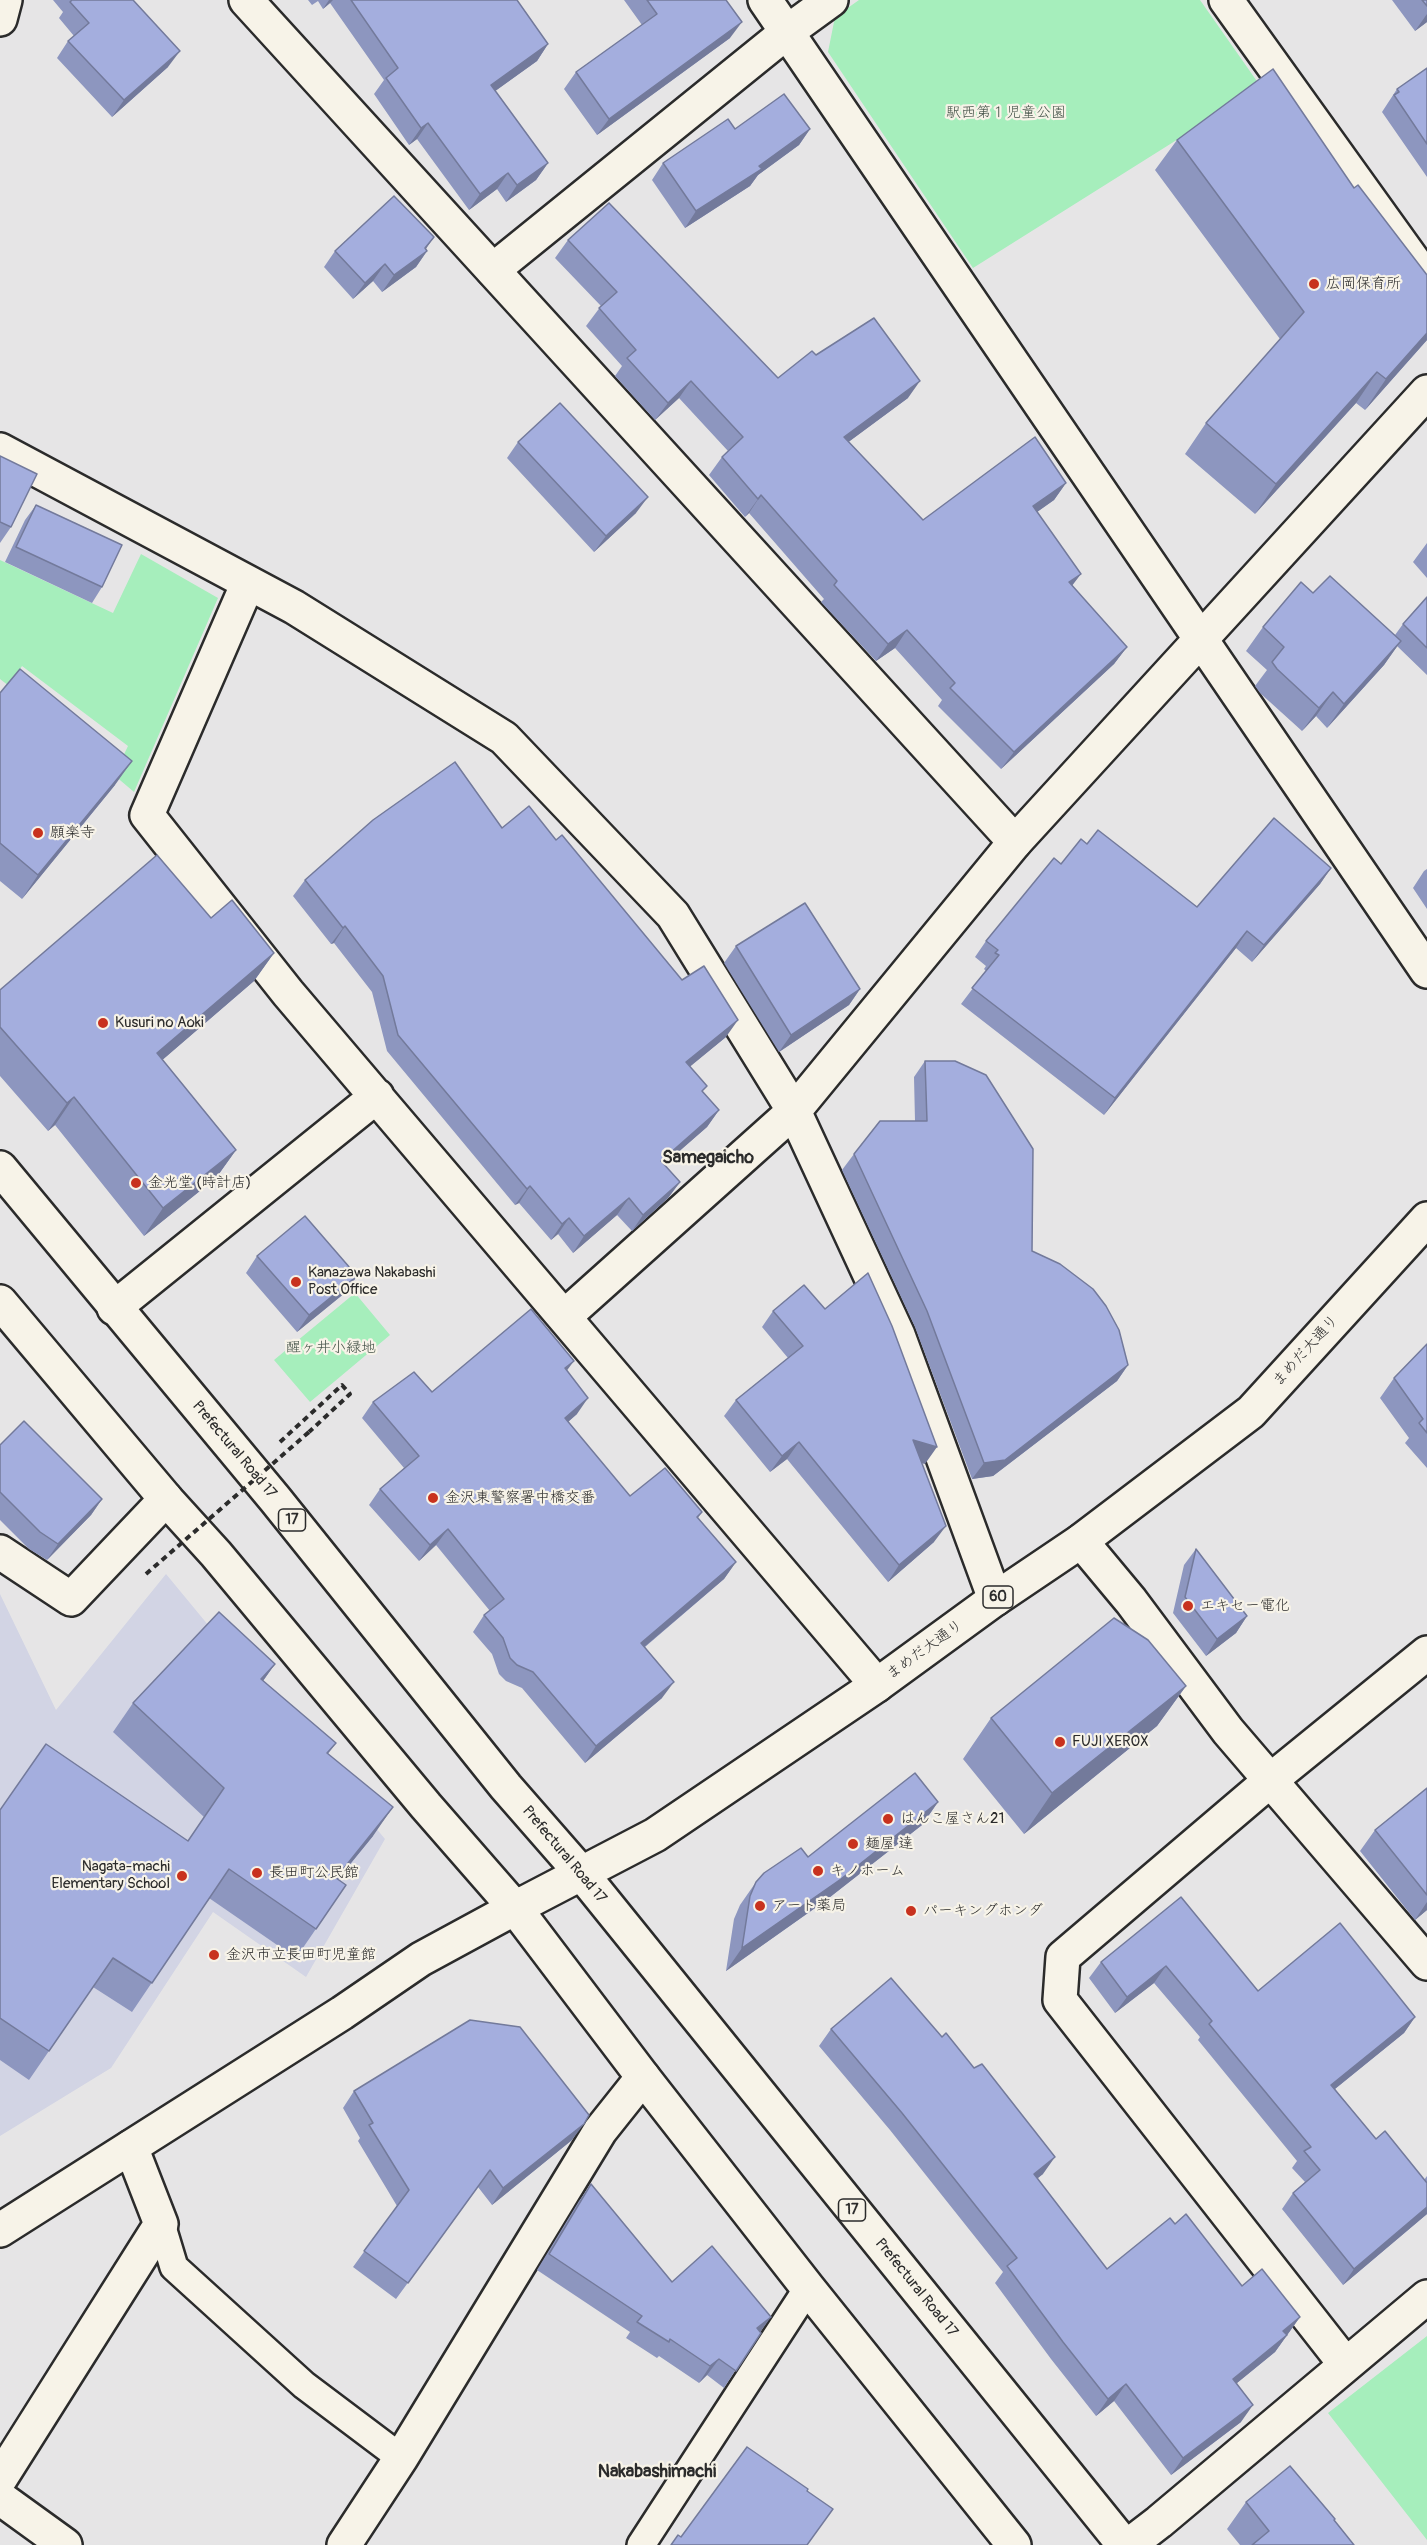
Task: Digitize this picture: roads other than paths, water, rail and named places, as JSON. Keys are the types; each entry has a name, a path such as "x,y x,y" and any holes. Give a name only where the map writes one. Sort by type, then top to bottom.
{"street":[{"path":"0,19 5,0"},
{"path":"246,0 1015,842"},
{"path":"765,0 1427,971"},
{"path":"493,270 787,32 831,0"},
{"path":"1226,0 1427,280"},
{"path":"564,1317 794,1111 1015,842 1427,392"},
{"path":"0,450 294,607 504,738 673,915 794,1111 898,1335 995,1599"},
{"path":"248,583 147,815 288,993 877,1685"},
{"path":"114,1308 377,1096"},
{"name":"Prefectural Road 17","path":"0,1168 267,1490 507,1786 582,1874 1124,2545"},
{"name":"まめだ大通り","path":"0,2230 342,2013 421,1959 655,1835 877,1685 995,1599 1081,1541 1251,1412 1427,1219"},
{"path":"0,1302 166,1499 216,1554 426,1806 516,1908 643,2077 1014,2545"},
{"path":"0,1552 71,1599 166,1499"},
{"path":"1081,1541 1131,1601 1228,1731 1272,1779 1427,1964"},
{"path":"1347,2365 1060,2000 1064,1957 1272,1779 1427,1653"},
{"path":"344,2545 401,2457 600,2131 643,2077"},
{"path":"0,2479 160,2224 131,2147"},
{"path":"1129,2545 1427,2297"},
{"path":"0,2498 65,2545"}],"lane":[{"path":"160,2224 174,2267 304,2385 401,2457"},
{"path":"641,2545 808,2288"}],"place":[{"name":"広岡保育所","path":"1314,284"},
{"name":"願楽寺","path":"38,833"},
{"name":"Kusuri no Aoki","path":"103,1023"},
{"name":"金光堂 (時計店)","path":"136,1183"},
{"name":"Kanazawa Nakabashi Post Office","path":"296,1282"},
{"name":"金沢東警察署中橋交番","path":"433,1498"},
{"name":"エキセー電化","path":"1188,1606"},
{"name":"FUJI XEROX","path":"1060,1742"},
{"name":"はんこ屋さん21","path":"888,1819"},
{"name":"麺屋 達","path":"853,1844"},
{"name":"キノホーム","path":"818,1871"},
{"name":"長田町公民館","path":"257,1873"},
{"name":"Nagata-machi Elementary School","path":"182,1876"},
{"name":"アート薬局","path":"760,1906"},
{"name":"パーキングホンダ","path":"911,1911"},
{"name":"金沢市立長田町児童館","path":"214,1955"}],"district":[{"name":"Samegaicho","path":"708,1158"},
{"name":"Nakabashimachi","path":"657,2472"}],"park label":[{"name":"駅西第１児童公園","path":"1006,113"},
{"name":"醒ヶ井小緑地","path":"331,1348"}]}
